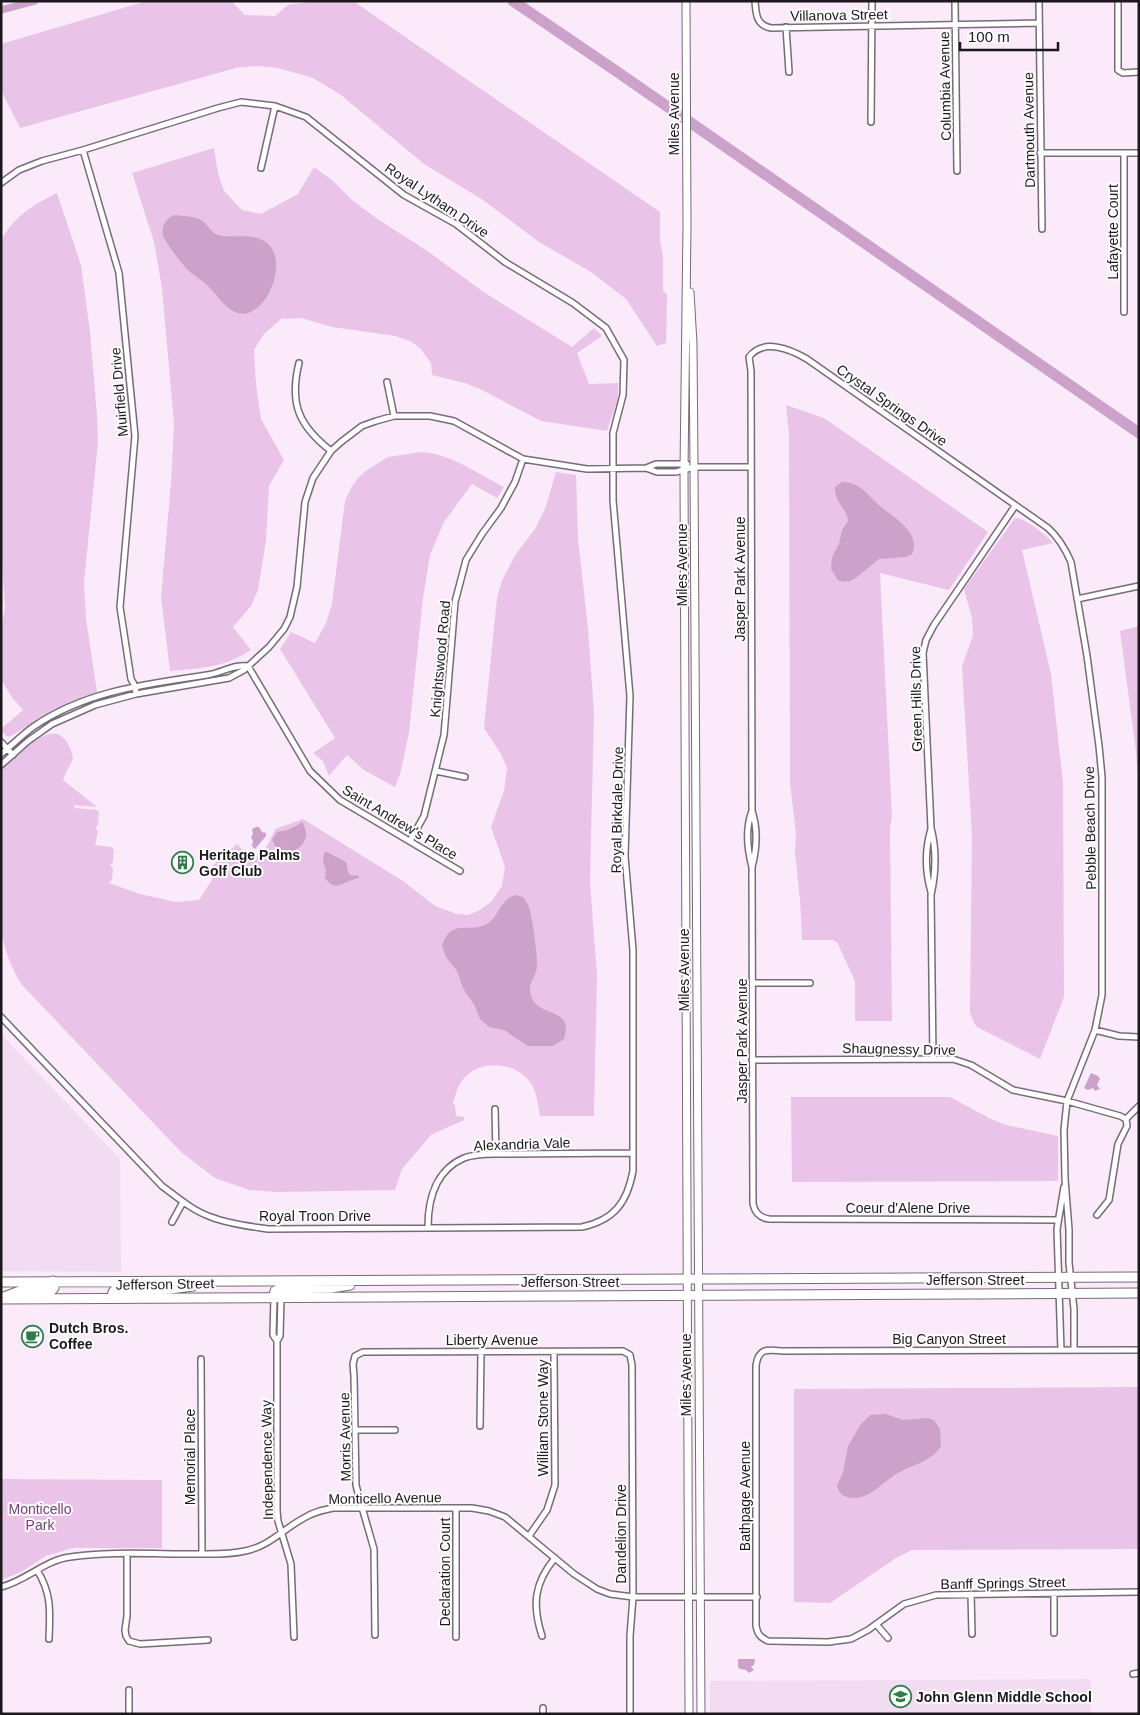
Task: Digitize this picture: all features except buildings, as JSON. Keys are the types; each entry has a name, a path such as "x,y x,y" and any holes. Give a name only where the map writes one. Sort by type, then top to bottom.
{"main road":[{"name":"Jefferson Street","path":"1,1282 1139,1277"},
{"path":"112,1298 115,1290 170,1289 220,1281"},
{"path":"277,1297 275,1291 280,1289 331,1288 375,1281"},
{"path":"1,1299 20,1291 52,1290 54,1288 53,1282"},
{"name":"Jefferson Street","path":"1,1299 1139,1293"}],"street":[{"name":"Miles Avenue","path":"686,1 687,226 684,467 689,1714"},
{"name":"Villanova Street","path":"755,1 756,15 761,24 771,28 1039,23"},
{"path":"871,122 872,1"},
{"name":"Columbia Avenue","path":"955,1 957,171"},
{"name":"Dartmouth Avenue","path":"1039,1 1042,229"},
{"path":"1118,1 1118,70 1126,74 1139,72"},
{"path":"786,27 788,72"},
{"name":"Royal Lytham Drive","path":"1,183 25,167 42,161 241,102 275,106 306,117 404,195 456,224 505,262 572,303 606,328 624,360 623,395 613,433 613,468"},
{"path":"261,168 275,106"},
{"name":"Muirfield Drive","path":"83,150 119,273 135,436 120,607 133,687"},
{"path":"1040,153 1139,153"},
{"name":"Lafayette Court","path":"1124,153 1124,312"},
{"name":"Miles Avenue","path":"687,226 693,344 701,1714"},
{"name":"Crystal Springs Drive","path":"754,349 765,346 780,348 794,352 807,359 1008,501"},
{"name":"Jasper Park Avenue","path":"754,349 748,357 750,371 751,467 752,811 756,822 756,852 752,867 753,1204 754,1211 758,1214"},
{"path":"299,363 295,379 296,400 300,417 309,432 331,451"},
{"path":"387,382 394,416"},
{"path":"1,765 58,721 95,705 136,694 219,681 240,674 260,657 277,638 290,617 297,587 306,502 313,478 331,451 362,426 394,416 430,416 454,421 523,459 587,469 646,468 657,472 676,472 684,467"},
{"name":"Knightswood Road","path":"410,841 424,816 444,735 455,602 466,560 501,508 515,482 523,459"},
{"path":"646,468 656,464 684,467 751,467"},
{"name":"Royal Birkdale Drive","path":"613,468 615,538 630,696 626,856 633,950 633,1153"},
{"name":"Pebble Beach Drive","path":"1008,501 1048,528 1066,549 1071,562 1088,665 1102,777 1102,995 1095,1030 1067,1101 1064,1130 1065,1179"},
{"name":"Green Hills Drive","path":"933,1059 932,895 935,844 931,828 924,653 926,640 934,625 1015,506"},
{"path":"1077,598 1139,586"},
{"path":"1,754 34,727 62,710 92,697 133,687 216,673 242,665 248,666"},
{"name":"Saint Andrew's Place","path":"248,666 310,771 340,800 460,871"},
{"path":"133,687 136,694"},
{"path":"129,696 133,687"},
{"path":"1,742 13,755"},
{"path":"436,771 465,777"},
{"path":"753,983 810,983"},
{"name":"Royal Troon Drive","path":"1,1017 162,1186 183,1202 209,1217 236,1225 268,1229 582,1227 605,1219 621,1205 629,1189 633,1171 633,1153"},
{"path":"1095,1030 1119,1036 1139,1037"},
{"name":"Shaugnessy Drive","path":"752,1060 933,1059 962,1061 1013,1090 1067,1101 1126,1119"},
{"path":"1096,1215 1109,1200 1118,1144 1127,1126 1126,1119 1139,1106"},
{"path":"495,1109 496,1154"},
{"name":"Alexandria Vale","path":"428,1227 430,1197 437,1183 448,1169 464,1158 496,1154 633,1153"},
{"path":"1061,1350 1057,1230 1065,1179"},
{"path":"1065,1179 1074,1350"},
{"path":"172,1222 183,1202"},
{"name":"Coeur d'Alene Drive","path":"758,1214 763,1218 769,1219 1058,1220"},
{"name":"Independence Way","path":"277,1297 274,1335 277,1340 277,1511 293,1574 294,1637"},
{"name":"Big Canyon Street","path":"760,1354 766,1350 1139,1350"},
{"path":"480,1426 481,1351"},
{"name":"Liberty Avenue","path":"355,1356 363,1352 481,1351 623,1351 630,1355"},
{"name":"William Stone Way","path":"529,1536 547,1510 555,1485 554,1352"},
{"name":"Bathpage Avenue","path":"760,1354 757,1357 756,1365 758,1596 756,1626 757,1634 760,1638"},
{"name":"Dandelion Drive","path":"630,1355 632,1364 633,1597 630,1636 630,1714"},
{"name":"Morris Avenue","path":"355,1356 353,1364 356,1485 374,1549 375,1635"},
{"name":"Memorial Place","path":"201,1359 202,1554"},
{"path":"356,1430 395,1430"},
{"name":"Monticello Avenue","path":"1,1587 19,1581 56,1560 69,1557 127,1554 231,1554 246,1551 274,1540 306,1517 319,1511 333,1508 472,1508 489,1511 505,1518 574,1574 597,1590 610,1594 633,1597 758,1596"},
{"name":"Declaration Court","path":"456,1508 456,1637"},
{"path":"127,1554 127,1616 125,1630 127,1639 140,1644 208,1640"},
{"path":"542,1636 537,1621 537,1592 540,1579 555,1558"},
{"path":"37,1570 49,1596 49,1639"},
{"name":"Banff Springs Street","path":"760,1638 768,1640 828,1642 851,1638 876,1624 897,1608 911,1601 936,1595 1139,1592"},
{"path":"1054,1593 1054,1633"},
{"path":"971,1594 972,1634"},
{"path":"876,1624 888,1638"},
{"path":"128,1690 128,1714"}],"shaded area":[{"path":"175,215 198,219 218,235 250,237 267,243 273,250 276,270 269,292 256,309 242,314 231,309 181,262 163,236 165,223"},
{"path":"842,482 859,487 905,526 913,539 912,554 906,557 879,559 850,581 838,580 831,569 832,557 839,544 842,530 848,521 835,492 835,487"},
{"path":"300,822 303,823 306,833 305,840 300,847 292,852 280,854 272,840 277,832 287,830 300,824"},
{"path":"259,827 262,832 266,833 266,836 255,849 252,846 253,841 251,837 253,834 252,829"},
{"path":"327,852 346,862 350,874 358,875 359,878 336,886 330,884 325,878 326,871 323,861 324,853"},
{"path":"515,895 523,897 529,907 532,919 537,962 530,986 532,999 538,1006 564,1020 566,1028 564,1039 553,1046 528,1046 504,1030 489,1027 480,1019 474,1004 464,990 457,971 446,957 442,946 446,937 455,929 478,927 490,922 505,901"},
{"path":"1,1034 120,1159 121,1272 1,1271"},
{"path":"1091,1073 1100,1079 1097,1085 1100,1089 1095,1091 1093,1088 1088,1090 1084,1088"},
{"path":"886,1414 903,1420 927,1418 934,1420 940,1429 941,1446 932,1456 898,1473 868,1494 855,1498 847,1497 841,1493 837,1486 843,1472 848,1446 861,1424 870,1415"},
{"path":"738,1659 755,1659 754,1665 751,1667 754,1670 749,1673 746,1670 740,1669 738,1667"},
{"name":"John Glenn Middle School","path":"1091,1679 1091,1714 710,1714 710,1681"}],"green space":[{"path":"147,1 231,1 245,15 275,16 288,5 318,1 353,1 660,212 663,290 667,295 666,343 657,346 626,299 591,272 539,242 483,200 424,164 341,95 313,78 278,68 256,66 236,68 20,128 1,90 1,44"},
{"path":"214,148 218,173 224,191 242,210 261,214 298,194 314,167 333,181 353,201 379,220 426,250 485,293 572,347 594,328 602,336 577,353 589,384 618,383 618,399 607,431 541,421 480,389 465,383 432,375 431,363 421,349 412,342 396,336 332,327 301,318 281,319 264,334 254,350 261,419 284,460 269,486 266,540 258,590 251,606 233,627 251,650 222,664 170,671 161,597 174,424 162,288 154,242 132,173"},
{"path":"57,193 81,265 90,332 97,415 98,442 84,583 86,619 97,692 66,704 9,737 1,729 23,710 11,696 1,679 1,629 5,608 1,546 1,241 6,232 25,212"},
{"path":"786,405 824,418 988,532 949,590 880,573 892,816 890,828 892,1021 855,1021 855,981 837,942 832,940 802,940 795,853 796,833 790,784 789,434"},
{"path":"421,452 432,453 453,460 504,487 497,498 472,484 444,522 430,555 423,598 409,732 401,771 395,787 364,770 347,755 329,776 323,761 313,753 335,738 280,649 291,632 315,643 326,623 332,604 345,501 351,488 367,470 388,457"},
{"path":"556,472 576,475 578,538 588,629 594,712 590,882 597,975 594,1116 540,1116 535,1092 527,1078 511,1068 493,1065 483,1066 467,1075 462,1081 453,1103 456,1116 464,1117 464,1120 431,1135 402,1169 395,1190 276,1192 249,1190 215,1178 181,1152 22,985 15,972 1,930 1,768 41,737 50,734 59,735 67,742 73,757 63,780 97,807 74,805 74,808 97,810 99,813 98,825 95,828 98,831 95,845 112,847 114,850 113,862 110,865 113,868 112,880 109,883 140,894 176,902 199,900 212,880 209,869 237,844 244,851 256,856 265,850 275,829 303,819 403,881 435,906 457,914 468,915 480,910 492,901 502,886 505,867 491,827 504,791 507,768 501,754 484,728 497,598 502,580 516,554 535,529 545,509"},
{"path":"1015,518 1030,524 1053,543 1022,550 1051,674 1063,783 1064,997 1040,1059 977,1027 970,1013 972,836 962,667 973,635 972,618 964,589"},
{"path":"1139,626 1139,790 1136,751 1120,631"},
{"path":"791,1097 950,1097 1006,1125 1058,1136 1058,1181 792,1182"},
{"path":"1139,1387 1139,1549 912,1550 896,1558 830,1603 794,1602 794,1389"},
{"name":"Monticello Park","path":"1,1479 162,1480 162,1548 73,1548 46,1556 21,1572 1,1580"}],"waterway":[{"path":"1,10 35,1"},
{"path":"513,1 1139,433"}],"place":[{"name":"Heritage Palms Golf Club","path":"183,863"},
{"name":"Dutch Bros. Coffee","path":"33,1336"},
{"name":"John Glenn Middle School","path":"900,1697"}]}
